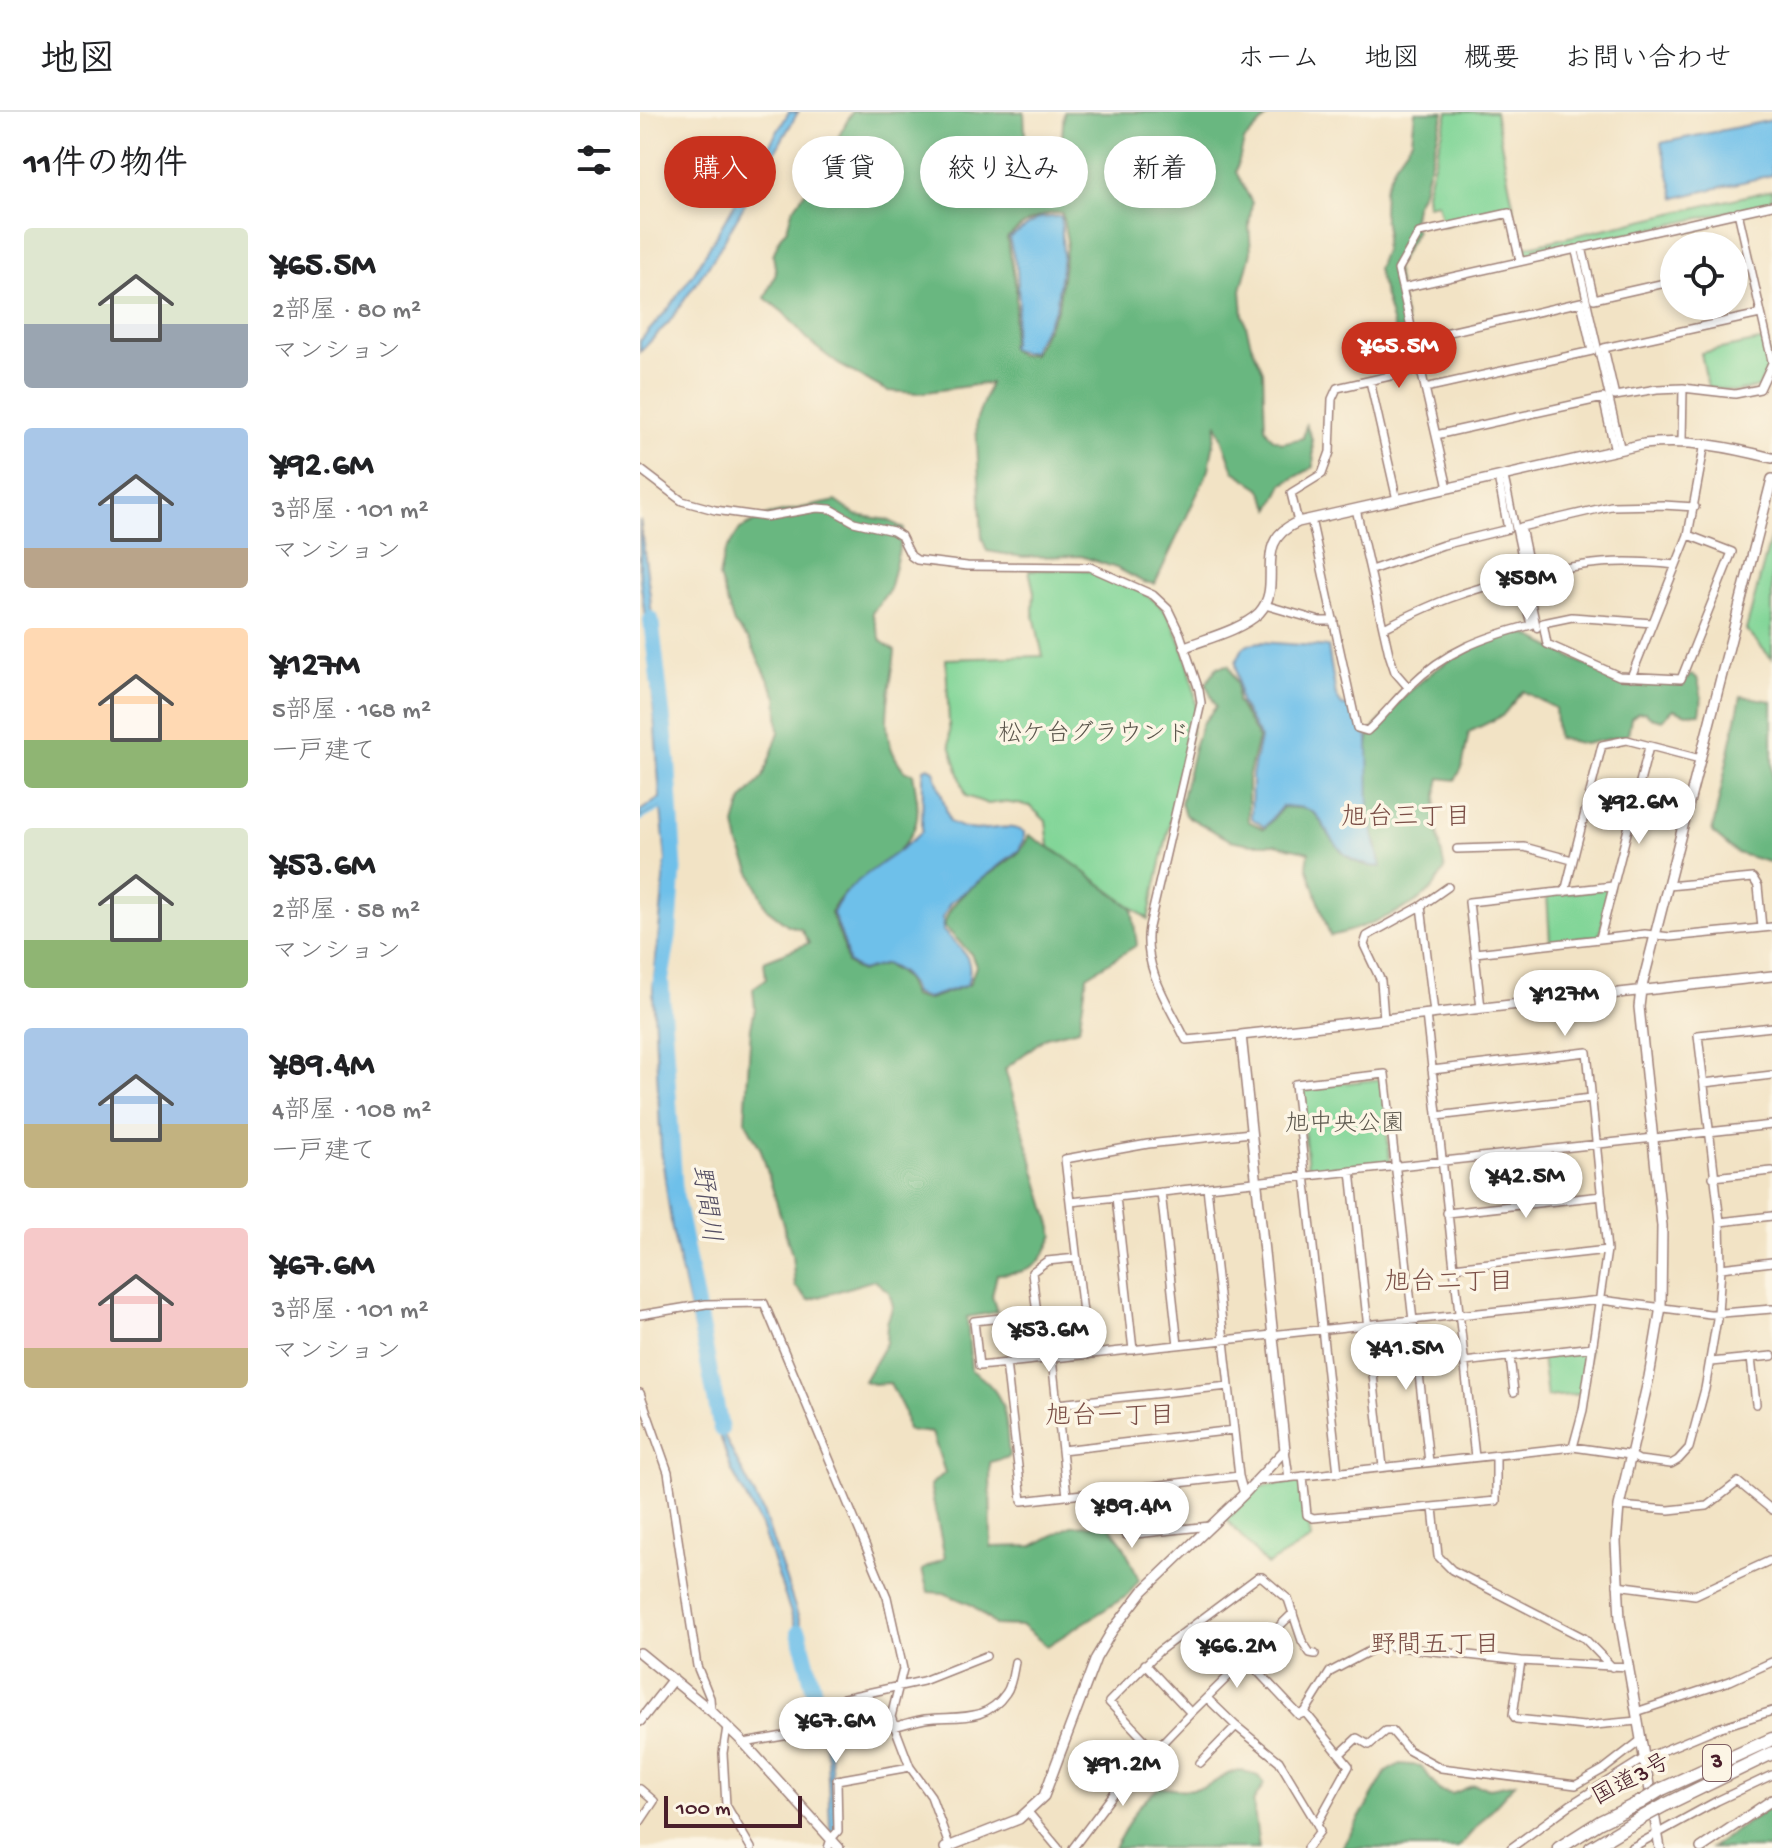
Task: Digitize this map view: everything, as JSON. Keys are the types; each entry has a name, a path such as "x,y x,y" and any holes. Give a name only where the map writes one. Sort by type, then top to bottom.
{"highway":[{"name":"国道3号","path":"1559,1848 1662,1789 1772,1739"},
{"name":"国道3号","path":"1591,1848 1665,1805 1772,1753"}],"street":[{"path":"1403,288 1772,205"},
{"path":"1738,212 1772,362 1760,389 1735,394 1683,388 1657,389 1615,396 1604,348 1760,314"},
{"path":"1448,488 1398,270 1419,233 1509,213 1520,261"},
{"path":"1578,248 1594,299 1660,284"},
{"path":"1578,248 1618,450"},
{"path":"1414,340 1581,302 1592,351 1425,388"},
{"path":"1298,522 1291,493 1322,474 1330,452 1334,393 1337,388 1421,369"},
{"path":"1370,381 1397,500"},
{"path":"1682,442 1683,388"},
{"path":"1436,435 1603,398 1618,450"},
{"path":"1185,647 1252,618 1265,605 1272,547 1281,532 1298,522 1653,443 1705,443 1772,458"},
{"path":"1631,677 1688,535 1705,443"},
{"path":"640,469 682,501 715,510 765,517 817,508 831,509 854,522 893,531 901,536 911,556 917,560 967,566 1098,569 1164,603 1185,647 1201,703 1149,927 1147,948 1153,971 1186,1040 1772,976"},
{"path":"1371,570 1443,545 1508,529 1501,476"},
{"path":"1501,476 1537,628"},
{"path":"1660,1848 1640,1741 1617,1585 1619,1506 1649,1377 1661,1307 1662,1226 1639,1007 1772,479"},
{"path":"1676,565 1609,561 1578,564 1531,575 1521,527 1611,506 1695,507"},
{"path":"1356,509 1395,672 1408,687"},
{"path":"1311,519 1357,728 1367,731 1408,687 1441,659 1488,636 1531,625 1520,578 1438,600 1384,628"},
{"path":"1652,623 1572,617 1543,623 1547,644 1619,676 1681,679 1732,552 1688,535"},
{"path":"1265,605 1320,621 1334,621"},
{"path":"1565,892 1602,745 1627,740 1700,759"},
{"path":"1600,938 1649,747"},
{"path":"1457,849 1524,847 1572,860"},
{"path":"1668,886 1753,878 1758,886 1762,928"},
{"path":"1481,1008 1469,902 1613,886"},
{"path":"1384,1019 1381,981 1364,945 1367,936 1448,887"},
{"path":"1421,906 1432,1070 1475,1457"},
{"path":"1475,953 1645,934 1670,937 1772,927"},
{"path":"1258,1481 1573,1447 1671,1464 1678,1460 1689,1448 1711,1362 1721,1268 1720,1222 1698,1035 1772,1027"},
{"path":"1241,1035 1289,1478"},
{"path":"1432,1070 1587,1052 1607,1250 1583,1410 1573,1447"},
{"path":"1338,1473 1295,1084 1385,1074 1429,1462"},
{"path":"1704,1083 1772,1075"},
{"path":"1437,1116 1591,1098"},
{"path":"1071,1202 1772,1125"},
{"path":"1088,1355 1065,1159 1148,1144 1251,1133"},
{"path":"1351,1171 1383,1467"},
{"path":"1713,1177 1772,1171"},
{"path":"1207,1187 1239,1476 1244,1494"},
{"path":"1161,1192 1178,1345"},
{"path":"1447,1213 1602,1196"},
{"path":"1116,1197 1133,1350"},
{"path":"1720,1222 1772,1216"},
{"path":"1453,1267 1607,1250"},
{"path":"1077,1258 1047,1261 1032,1272 1037,1314 974,1321 979,1366 1601,1300 1718,1313 1772,1309"},
{"path":"1721,1268 1772,1262"},
{"path":"640,1315 706,1304 764,1303 887,1597 903,1669 891,1717 910,1767 931,1796 948,1848 1004,1826 1028,1812 1044,1796 1096,1658 1112,1631 1143,1591 1258,1481 1285,1450"},
{"path":"1464,1362 1593,1347"},
{"path":"1711,1362 1772,1356"},
{"path":"1510,1357 1514,1392"},
{"path":"1751,1358 1756,1404"},
{"path":"1052,1359 1067,1496"},
{"path":"1006,1363 1022,1501 1239,1476"},
{"path":"1057,1404 1229,1386"},
{"path":"640,1393 668,1472 697,1666 710,1698 711,1711"},
{"path":"1062,1450 1234,1430"},
{"path":"1303,1476 1307,1515 1313,1518 1433,1508 1496,1501 1496,1455"},
{"path":"1619,1506 1669,1510 1707,1506 1738,1482 1772,1510"},
{"path":"1107,1492 1110,1519 1126,1535 1210,1526"},
{"path":"1433,1508 1438,1556 1452,1570 1584,1638 1612,1667"},
{"path":"1617,1585 1695,1595 1769,1561"},
{"path":"1155,1751 1109,1702 1145,1664 1258,1577 1288,1599 1302,1641 1310,1653 1315,1654"},
{"path":"1073,1848 1115,1792 1293,1613"},
{"path":"1247,1660 1299,1715 1305,1712 1330,1672 1381,1645 1521,1661 1629,1667"},
{"path":"640,1653 711,1711 744,1743 829,1844 839,1848"},
{"path":"846,1725 844,1698 923,1681 986,1656"},
{"path":"1521,1661 1513,1715 1516,1719 1584,1726 1637,1716 1772,1662"},
{"path":"894,1727 926,1719 977,1716 1008,1691 1015,1662"},
{"path":"1145,1664 1191,1713"},
{"path":"640,1721 673,1679"},
{"path":"1207,1698 1279,1761 1320,1831 1307,1848"},
{"path":"1511,1848 1570,1805 1643,1759 1715,1729 1772,1711"},
{"path":"1305,1712 1349,1766 1317,1824"},
{"path":"744,1743 891,1717"},
{"path":"1200,1763 1236,1726"},
{"path":"727,1727 723,1753 726,1805 751,1848"},
{"path":"1340,1754 1357,1738 1369,1745 1385,1731 1392,1731 1408,1750 1441,1768 1576,1785 1604,1769 1640,1741"},
{"path":"829,1844 838,1831 837,1780 910,1767"},
{"path":"1631,1848 1772,1775"},
{"path":"640,1789 654,1801 640,1822"},
{"path":"1701,1848 1772,1800"},
{"path":"1028,1812 1058,1848"}],"green space":[{"path":"852,112 1024,112 1025,136 920,136 920,208 1088,208 1088,136 1062,136 1064,112 1272,112 1244,141 1236,172 1252,203 1249,225 1251,252 1241,290 1243,314 1263,371 1265,428 1272,438 1282,443 1303,438 1306,425 1312,439 1314,467 1283,484 1271,509 1260,488 1234,471 1217,424 1209,469 1155,584 1081,556 1023,557 987,551 982,538 976,422 990,383 919,393 887,391 838,364 812,344 784,313 765,298 776,273 773,255 781,235 787,229 794,208 904,208 904,136 839,136","holes":["1062,213 1067,241 1058,308 1033,354 1020,355 1010,349 1016,287 1007,238 1035,219"]},
{"path":"1415,112 1444,112 1423,190 1415,206 1412,224 1416,231 1395,268 1415,366 1388,373 1403,360 1377,269 1384,250 1386,230 1384,189 1395,164 1412,140"},
{"path":"1448,112 1495,112 1514,209 1443,226 1437,203 1427,205 1426,192"},
{"path":"1772,190 1772,202 1523,258 1521,248"},
{"path":"1765,340 1771,362 1759,387 1735,392 1708,387 1701,353"},
{"path":"836,501 856,515 888,520 904,529 889,590 872,613 881,641 895,651 887,730 896,759 906,772 913,773 918,811 910,837 900,849 849,889 831,913 847,963 860,972 884,965 899,973 912,996 926,1000 969,985 976,966 971,954 945,927 947,916 962,896 1021,850 1029,835 1066,858 1132,908 1137,945 1087,976 1079,1029 1046,1037 1005,1069 1054,1235 1033,1266 1019,1272 997,1274 992,1296 997,1312 967,1317 971,1370 999,1397 1007,1429 1009,1457 990,1462 991,1547 1033,1546 1071,1526 1108,1524 1123,1544 1139,1580 1128,1595 1047,1646 1022,1626 995,1625 972,1605 944,1593 928,1592 922,1570 945,1558 930,1485 945,1473 932,1433 907,1430 904,1411 890,1383 864,1381 886,1343 887,1323 893,1306 889,1292 874,1280 809,1300 795,1286 792,1255 761,1150 745,1120 755,1009 753,988 766,979 764,961 809,943 801,929 788,925 767,909 739,845 735,825 742,800 763,777 779,732 777,697 749,640 734,624 719,577 724,554 740,529 768,515"},
{"path":"1772,532 1772,659 1746,630"},
{"name":"松ケ台グラウンド","path":"1080,569 1129,586 1163,609 1178,636 1193,684 1196,711 1148,919 1049,846 1046,821 1030,806 1003,802 988,804 966,796 950,745 946,659 1043,656 1033,611 1034,592 1029,570"},
{"path":"1515,632 1528,635 1619,682 1678,682 1691,674 1697,678 1700,687 1700,713 1686,714 1674,709 1662,720 1645,712 1638,713 1631,718 1628,735 1584,744 1557,738 1555,708 1523,691 1502,716 1469,732 1462,768 1455,780 1440,778 1436,812 1445,870 1432,889 1397,912 1330,936 1307,866 1309,852 1275,844 1230,840 1185,815 1181,803 1194,747 1202,724 1216,707 1206,684 1217,667 1229,665 1237,684 1237,701 1258,738 1248,778 1248,821 1264,829 1283,807 1307,809 1317,815 1345,854 1360,864 1380,867 1368,796 1368,746 1373,731 1405,696 1447,662 1479,645"},
{"path":"1741,696 1772,701 1772,863 1737,853 1712,832"},
{"path":"1612,888 1599,936 1550,942 1547,895"},
{"name":"旭中央公園","path":"1382,1079 1390,1162 1308,1169 1300,1088"},
{"path":"1589,1350 1582,1394 1547,1397 1542,1357"},
{"path":"1302,1481 1311,1539 1267,1565 1226,1519 1258,1487"},
{"path":"1400,1764 1421,1766 1440,1791 1452,1794 1474,1785 1490,1788 1515,1783 1458,1848 1342,1848 1386,1772"},
{"path":"1241,1770 1258,1776 1264,1784 1253,1802 1259,1848 1114,1848 1138,1807 1159,1787 1182,1790 1200,1788"},
{"path":"1772,1806 1772,1848 1711,1848"}],"water":[{"path":"789,112 798,112 776,150 775,136"},
{"path":"1772,120 1772,175 1675,198 1661,143"},
{"path":"732,208 743,208 715,256 669,322 640,352 640,341 695,271"},
{"path":"1061,216 1063,256 1056,308 1031,352 1020,352 1011,348 1019,302 1017,270 1009,238 1039,218"},
{"name":"野間川","path":"640,520 650,595 672,862 659,982 664,1121 670,1181 713,1395 726,1440 763,1512 815,1667 830,1755 838,1848 831,1848 827,1757 808,1663 761,1526 732,1471 714,1418 672,1229 661,1150 653,989 666,861 661,808 640,818 640,811 660,798 650,657 640,577"},
{"path":"1261,642 1328,647 1336,696 1342,705 1348,706 1368,737 1369,816 1381,867 1360,863 1345,854 1317,816 1307,809 1282,806 1265,827 1251,818 1252,775 1260,738 1240,702 1236,662 1248,644"},
{"path":"924,769 934,770 950,822 981,830 1007,827 1024,832 1024,840 1019,850 950,903 943,917 943,931 968,960 967,985 927,998 914,994 910,983 896,969 885,964 861,971 848,962 833,913 849,889 922,831 923,777"}],"waterway":[{"name":"野間川","path":"651,619 668,762 674,862 669,934 661,980 675,1193 721,1429"},
{"path":"640,820 670,804"},
{"name":"野間川","path":"799,1632 822,1722"}],"district":[{"name":"旭台三丁目","path":"1406,819"},
{"name":"旭台二丁目","path":"1449,1284"},
{"name":"旭台一丁目","path":"1110,1418"},
{"name":"野間五丁目","path":"1435,1647"}]}
